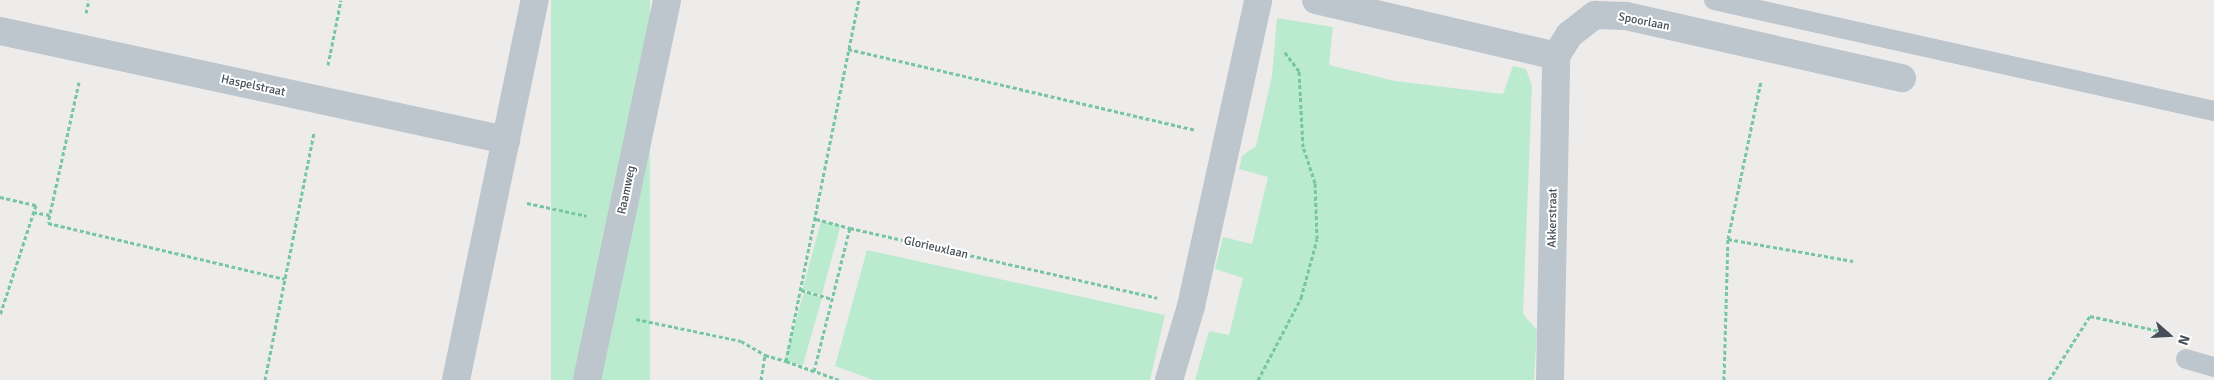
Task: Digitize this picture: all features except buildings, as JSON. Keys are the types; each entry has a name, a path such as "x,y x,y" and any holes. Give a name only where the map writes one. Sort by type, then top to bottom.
{"street":[{"path":"456,380 535,0"},
{"name":"Raamweg","path":"587,380 666,0"},
{"path":"1316,0 1556,56"},
{"path":"1169,380 1191,306 1257,7"},
{"name":"Spoorlaan","path":"1556,56 1569,35 1595,15 1626,16 1902,78"},
{"name":"Haspelstraat","path":"0,31 506,140"},
{"name":"Akkerstraat","path":"1550,380 1556,56"}],"lane":[{"path":"1714,0 2214,111"},
{"path":"2186,359 2214,367"}],"path":[{"path":"265,380 341,0"},
{"path":"786,361 859,0"},
{"path":"1257,7 1299,71 1302,147 1315,183 1317,239 1301,298 1258,380"},
{"path":"848,49 1228,137"},
{"path":"1724,380 1728,239 1768,49"},
{"path":"86,50 48,223 284,279"},
{"path":"495,196 620,223"},
{"path":"0,198 36,205 0,315"},
{"path":"33,212 50,215"},
{"name":"Glorieuxlaan","path":"816,219 1191,306"},
{"path":"814,371 850,228"},
{"path":"1728,239 1853,261"},
{"path":"801,290 832,299"},
{"path":"601,312 741,341 765,355 839,380"},
{"path":"2049,380 2090,316 2178,337 2186,359"},
{"path":"762,380 765,355"}],"green space":[{"path":"551,0 650,0 650,380 551,380"},
{"path":"1277,18 1333,27 1329,65 1395,81 1503,94 1513,66 1526,69 1532,86 1523,314 1537,330 1534,380 1195,380 1209,331 1229,335 1243,278 1215,269 1223,237 1252,244 1268,177 1239,169 1242,156 1256,146 1272,76"},
{"path":"821,221 840,226 822,295 803,290"},
{"path":"867,250 1165,315 1150,380 873,380 835,366"},
{"path":"804,292 822,297 803,365 784,360"}]}
